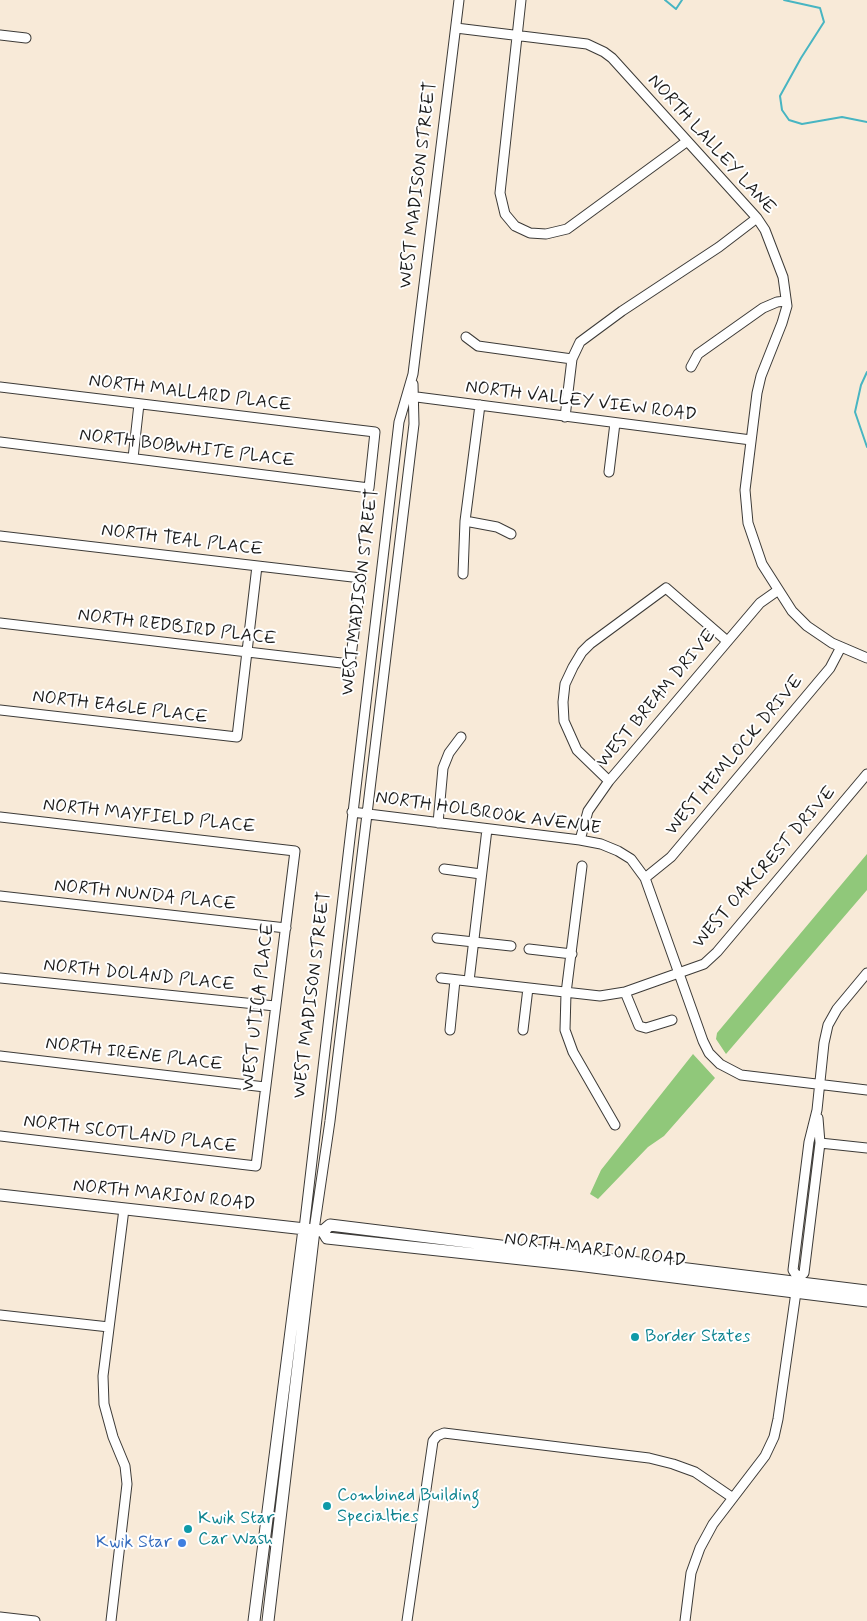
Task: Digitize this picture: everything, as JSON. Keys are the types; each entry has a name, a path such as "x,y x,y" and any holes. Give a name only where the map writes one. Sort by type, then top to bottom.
{"main road":[{"name":"NORTH MARION ROAD","path":"0,1195 314,1230 330,1225 797,1285 867,1291"},
{"name":"WEST MADISON STREET","path":"254,1621 314,1230"},
{"name":"WEST MADISON STREET","path":"268,1621 314,1230"},
{"name":"NORTH MARION ROAD","path":"797,1285 867,1301"}],"street":[{"name":"WEST MADISON STREET","path":"314,1230 352,812 399,422 410,396 459,0"},
{"path":"521,0 500,193 505,214 515,226 530,233 546,234 567,229 686,142"},
{"name":"NORTH LALLEY LANE","path":"456,28 587,44 604,52 616,62 686,142 757,218 775,251 786,288 786,301 782,323 761,376 745,490 748,523 762,564 777,591 792,611 807,626 841,647 867,658"},
{"path":"0,35 26,38"},
{"path":"565,417 572,359 580,342 757,218"},
{"path":"692,367 698,354 754,314 770,305 786,301"},
{"path":"466,337 478,346 572,359"},
{"name":"NORTH MALLARD PLACE","path":"0,387 375,432 369,488"},
{"name":"WEST MADISON STREET","path":"314,1230 414,424 410,396"},
{"name":"NORTH VALLEY VIEW ROAD","path":"410,396 751,440"},
{"path":"133,458 139,404"},
{"path":"463,574 465,521 480,405"},
{"path":"609,472 615,423"},
{"name":"NORTH BOBWHITE PLACE","path":"0,442 369,488"},
{"path":"465,521 497,527 511,534"},
{"name":"NORTH TEAL PLACE","path":"0,536 361,578 350,664"},
{"path":"248,653 256,566"},
{"path":"609,782 577,750 564,721 563,702 565,684 582,652 590,644 666,588 726,641"},
{"name":"WEST BREAM DRIVE","path":"580,840 588,811 609,782 760,602 777,591"},
{"name":"NORTH REDBIRD PLACE","path":"0,623 350,664"},
{"name":"WEST HEMLOCK DRIVE","path":"645,878 671,857 830,668 841,647"},
{"name":"NORTH EAGLE PLACE","path":"0,710 237,737 248,653"},
{"path":"438,823 443,768 449,753 461,737"},
{"name":"WEST OAKCREST DRIVE","path":"441,978 600,996 625,992 704,964 717,952 867,774"},
{"name":"NORTH HOLBROOK AVENUE","path":"352,812 580,840 601,844 618,851 631,860 645,878 706,1048 720,1064 741,1075 867,1090"},
{"name":"NORTH MAYFIELD PLACE","path":"0,817 295,851"},
{"path":"469,982 487,829"},
{"name":"WEST UTICA PLACE","path":"256,1166 295,851"},
{"path":"582,866 564,1020 567,1039 615,1125"},
{"path":"444,869 482,874"},
{"name":"NORTH NUNDA PLACE","path":"0,896 286,928"},
{"path":"437,938 510,946"},
{"path":"529,949 572,954"},
{"path":"797,1285 793,1270 809,1142 817,1110 824,1043 828,1025 837,1009 867,973"},
{"name":"NORTH DOLAND PLACE","path":"0,978 275,1006"},
{"path":"450,1030 455,980"},
{"path":"523,1030 528,988"},
{"path":"625,992 639,1026 646,1028 672,1020"},
{"name":"NORTH IRENE PLACE","path":"0,1056 265,1087"},
{"path":"685,1621 691,1573 700,1548 713,1524 764,1456 774,1438 797,1285 804,1273 820,1143 817,1110"},
{"name":"NORTH SCOTLAND PLACE","path":"0,1136 256,1166"},
{"path":"820,1143 867,1148"},
{"path":"112,1621 127,1484 125,1466 113,1437 104,1404 102,1376 124,1209"},
{"path":"0,1315 109,1327"},
{"path":"407,1621 433,1441 437,1436 444,1433 665,1462 695,1472 733,1498"},
{"path":"0,1617 35,1621"}],"green space":[{"path":"867,854 867,890 726,1054 716,1039 717,1033"},
{"path":"693,1054 715,1078 664,1136 648,1147 598,1199 590,1194 601,1170"}],"waterway":[{"path":"665,0 676,9 682,0"},
{"path":"784,0 820,8 824,22 780,96 782,110 789,120 802,124 842,117 867,122"},
{"path":"867,372 861,385 855,412 867,447"}],"place":[{"name":"Border States","path":"635,1337"},
{"name":"Combined Building Specialties","path":"327,1506"},
{"name":"Kwik Star Car Wash","path":"188,1529"},
{"name":"Kwik Star","path":"182,1543"}]}
